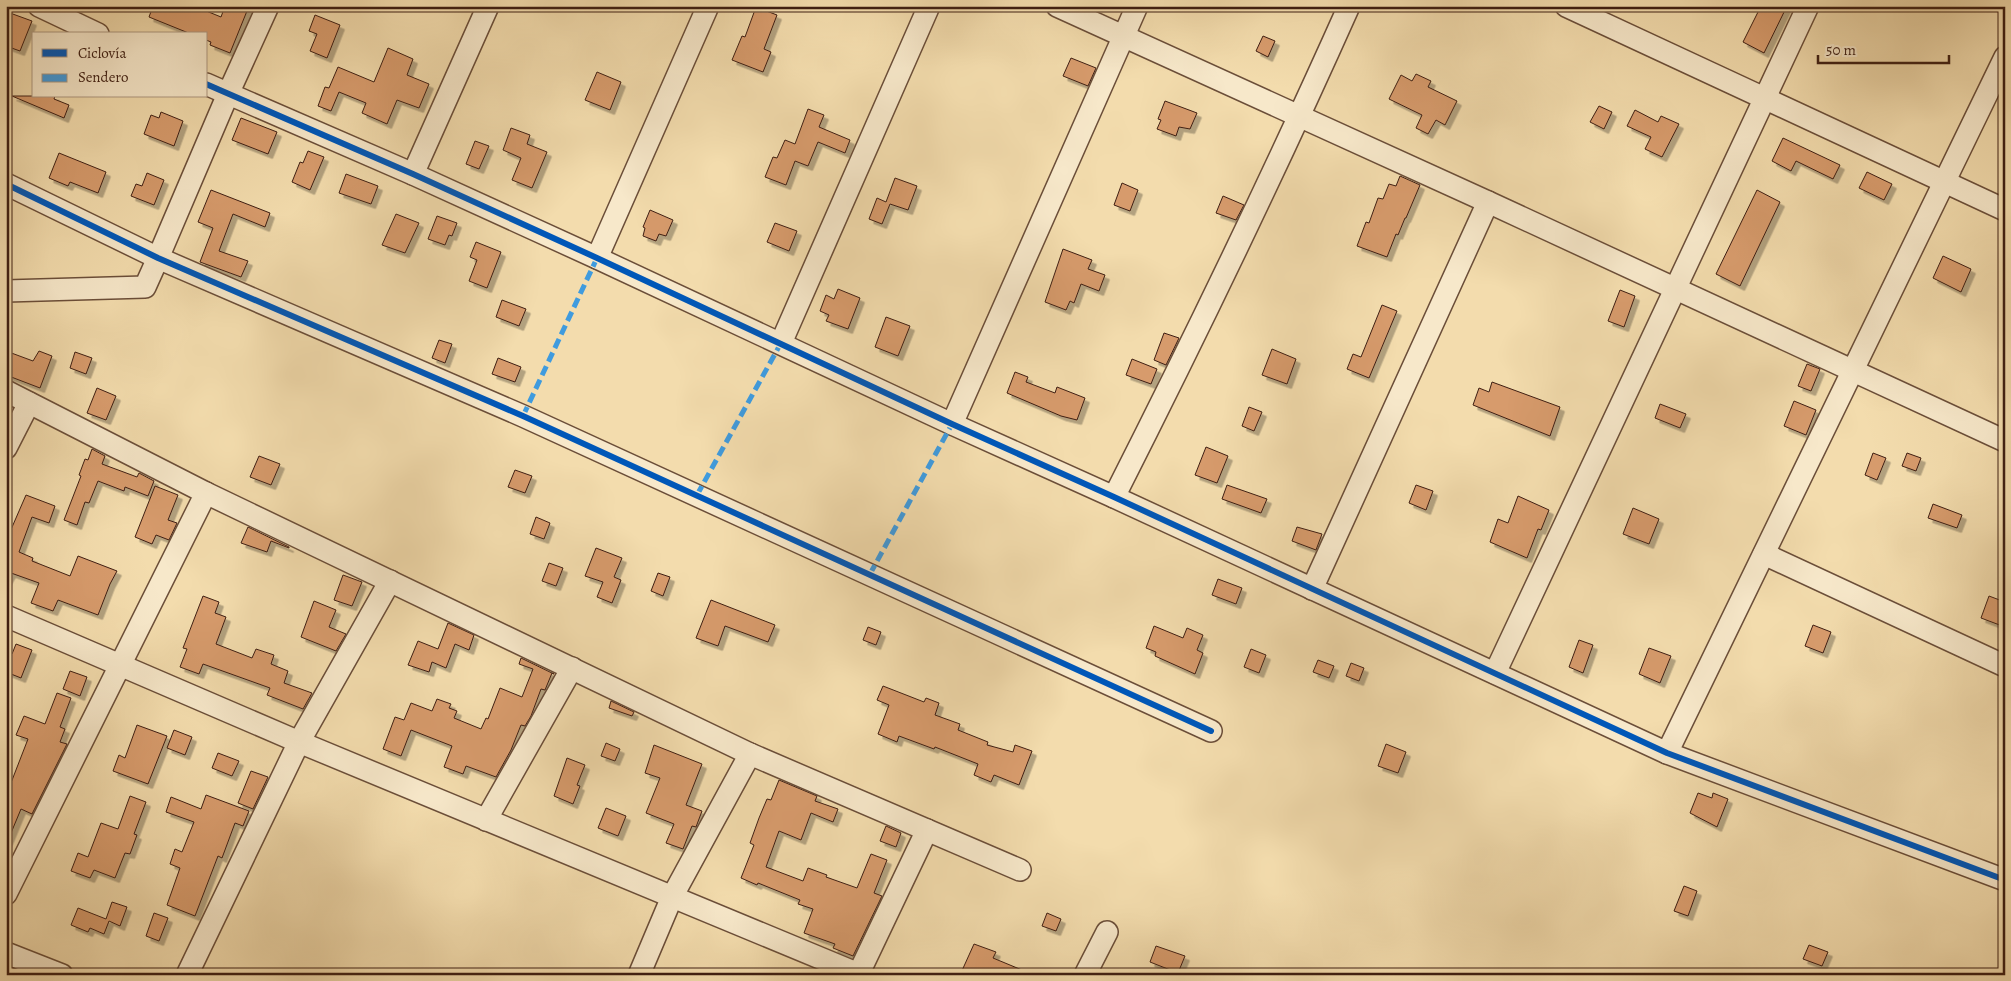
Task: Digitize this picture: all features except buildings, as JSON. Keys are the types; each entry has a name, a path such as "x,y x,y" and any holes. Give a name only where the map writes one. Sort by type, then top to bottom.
{"street":[{"path":"6,291 144,287 268,6"},
{"path":"413,174 488,6"},
{"path":"597,258 708,6"},
{"path":"781,343 929,6"},
{"path":"1057,6 1488,202 2005,441"},
{"path":"952,424 1137,6"},
{"path":"1114,497 1204,321 1349,6"},
{"path":"1566,6 2005,210"},
{"path":"1496,673 1808,6"},
{"path":"46,8 94,32"},
{"path":"1667,753 2005,57"},
{"path":"208,85 413,174 597,258 952,424 1667,753 2005,880"},
{"path":"6,184 158,258 523,416 1211,731"},
{"path":"1312,588 1488,202"},
{"path":"6,392 206,493 750,754 1020,870"},
{"path":"6,448 29,403"},
{"path":"6,894 206,493"},
{"path":"1764,554 2005,666"},
{"path":"187,975 299,742 390,581"},
{"path":"6,616 299,742 859,974 927,830"},
{"path":"486,820 572,668"},
{"path":"639,975 672,897 750,754"},
{"path":"1085,975 1107,932"},
{"path":"6,953 62,975"}],"marked path":[{"path":"523,416 597,258"},
{"path":"697,495 781,343"},
{"path":"870,574 952,424"}],"cycle path":[{"path":"208,85 413,174 597,258 952,424 1667,753 2005,880"},
{"path":"6,184 158,258 523,416 1211,731"}]}
